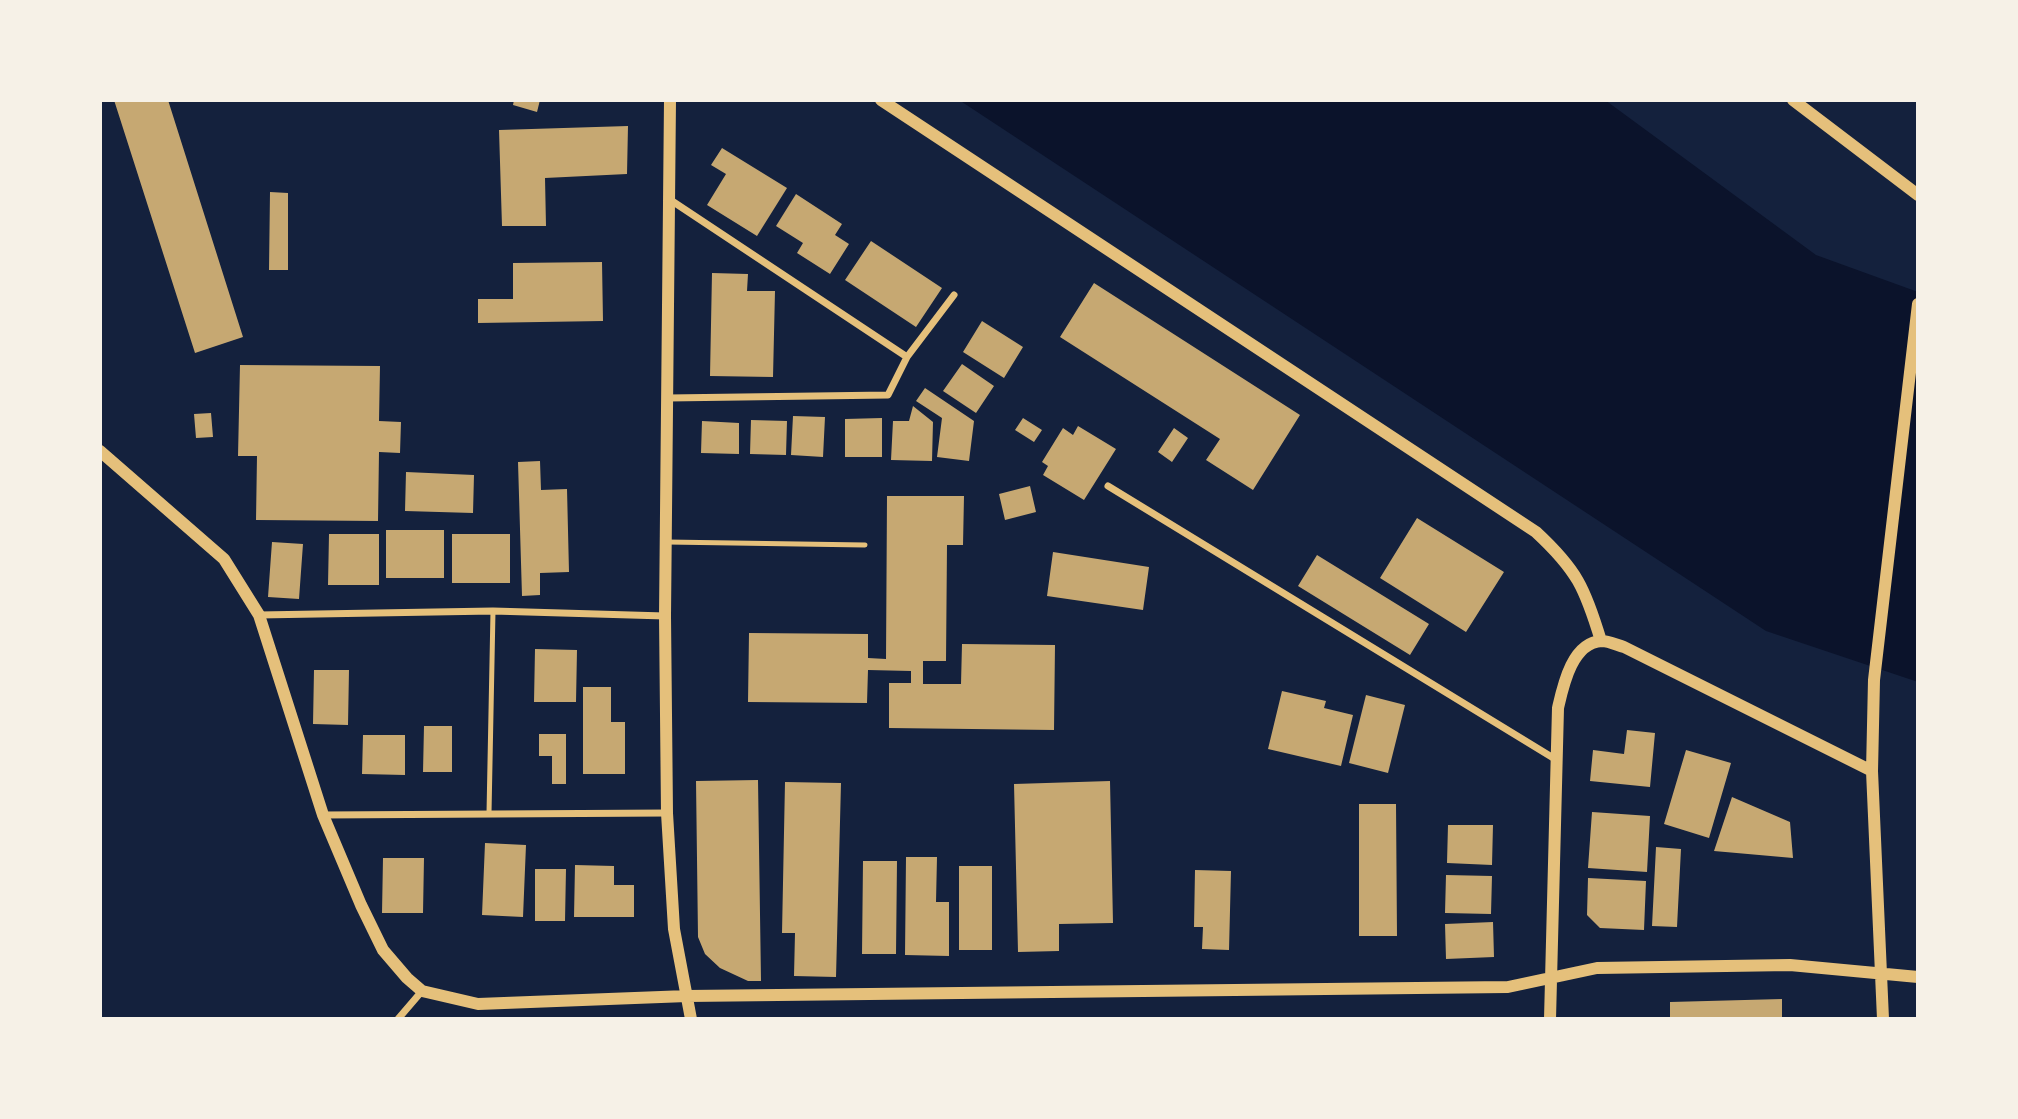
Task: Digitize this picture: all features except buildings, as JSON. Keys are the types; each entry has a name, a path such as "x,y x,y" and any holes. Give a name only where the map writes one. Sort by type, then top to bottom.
{"street":[{"path":"670,100 667,813 674,929 691,1019"},
{"path":"881,100 1536,532 1568,561 1588,600 1601,641"},
{"path":"1793,100 1918,195"},
{"path":"668,198 907,357"},
{"path":"668,398 888,395 907,357 954,295"},
{"path":"1883,1019 1872,771 1874,680 1918,304"},
{"path":"100,451 224,559 259,615 323,815 383,950 407,978 422,990 478,1004 687,996 1508,987 1597,968 1790,965 1918,977"},
{"path":"1108,486 1555,759"},
{"path":"259,615 494,611 666,616"},
{"path":"1550,1019 1558,708 1574,659 1588,646 1601,641 1624,647 1872,771"},
{"path":"323,815 667,813"},
{"path":"398,1019 422,990"}],"lane":[{"path":"667,542 865,545"},
{"path":"489,813 494,611"}],"water":[{"path":"959,100 1605,100 1816,255 1918,292 1918,682 1766,631"}]}
